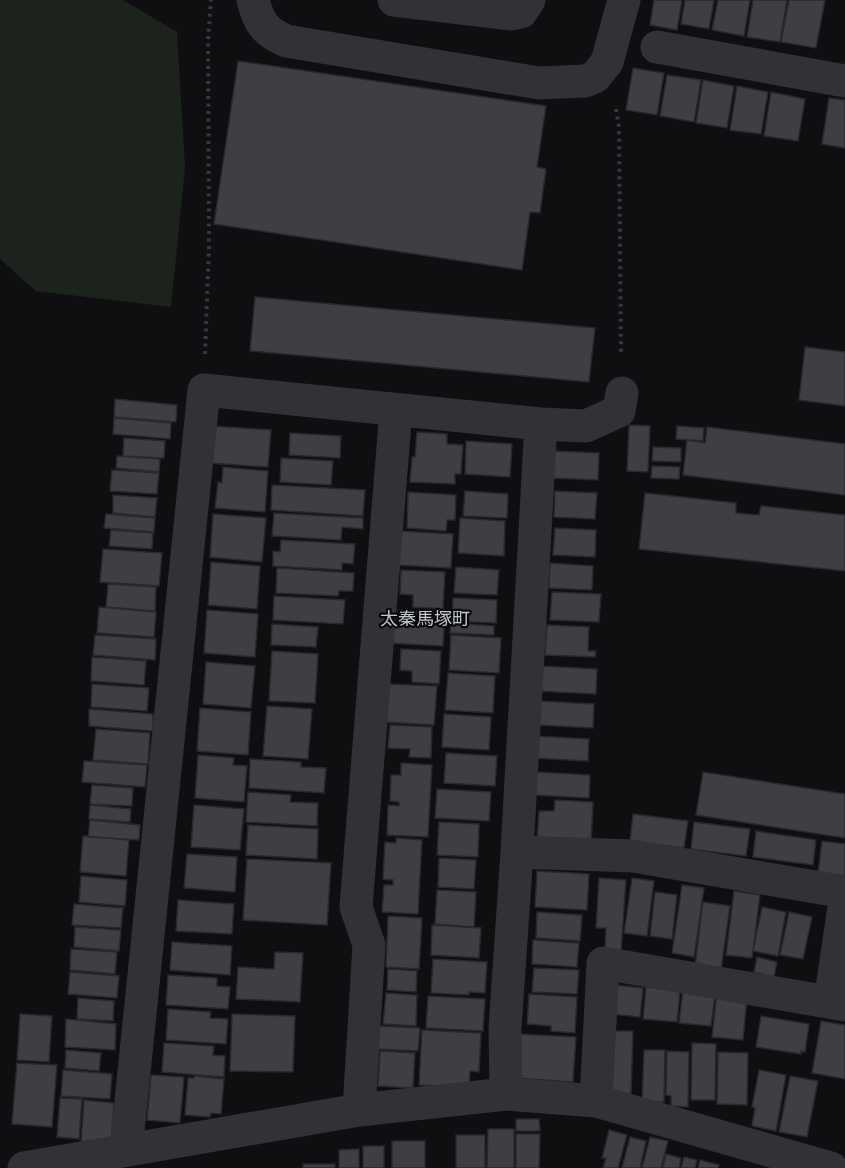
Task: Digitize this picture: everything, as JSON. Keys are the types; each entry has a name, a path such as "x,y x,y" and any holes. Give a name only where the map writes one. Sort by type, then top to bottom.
{"street":[{"path":"253,0 261,23 273,35 286,41 540,83 585,81 595,78 607,62 624,0"},
{"path":"394,0 512,14 520,12 529,0"},
{"path":"657,47 845,81"},
{"path":"126,1150 204,390 541,424 586,426 619,411 622,393"},
{"path":"359,1110 369,945 356,907 396,410"},
{"path":"506,1094 505,1028 541,424"},
{"path":"517,852 633,856 845,892"},
{"path":"596,1101 603,963 838,1003 845,900"},
{"path":"24,1168 359,1110 506,1094 596,1101 744,1156 831,1168"}],"path":[{"path":"204,390 210,248 208,40 210,0"},
{"path":"607,62 620,127 622,393"}],"shaded area":[{"path":"0,0 123,0 177,32 185,168 171,307 36,291 0,259"}],"building":[{"path":"654,0 682,0 677,30 650,25"},
{"path":"685,0 714,0 709,29 681,24"},
{"path":"718,0 750,0 744,36 712,30"},
{"path":"753,0 787,0 780,42 747,37"},
{"path":"789,0 825,0 816,48 781,42"},
{"path":"238,61 546,106 537,167 546,169 540,213 530,212 522,270 214,224"},
{"path":"633,68 664,73 657,115 626,110"},
{"path":"667,75 701,80 694,122 660,116"},
{"path":"703,80 734,86 727,128 696,123"},
{"path":"737,86 768,92 761,134 730,130"},
{"path":"771,92 805,99 798,141 764,136"},
{"path":"829,98 845,100 845,148 822,144"},
{"path":"255,297 595,328 589,382 250,351"},
{"path":"805,347 845,352 845,406 799,400"},
{"path":"115,399 177,405 176,422 114,417"},
{"path":"114,418 171,423 170,439 113,434"},
{"path":"629,425 650,426 648,472 627,471"},
{"path":"212,426 271,430 268,467 209,463"},
{"path":"677,426 704,428 703,441 676,439"},
{"path":"707,427 845,444 845,495 683,475 687,440 705,443"},
{"path":"417,432 447,434 447,444 463,445 461,474 455,474 455,484 410,482"},
{"path":"290,433 341,436 340,458 289,455"},
{"path":"124,438 165,441 164,458 123,456"},
{"path":"466,441 512,444 510,477 465,474"},
{"path":"653,447 681,448 681,462 652,461"},
{"path":"555,451 599,453 598,480 553,478"},
{"path":"117,456 160,459 159,472 116,468"},
{"path":"281,458 333,461 331,485 280,482"},
{"path":"652,466 680,467 679,479 651,478"},
{"path":"223,467 268,471 265,512 215,508 218,482 222,483"},
{"path":"112,470 159,473 157,494 110,491"},
{"path":"272,485 365,490 363,516 271,510"},
{"path":"465,491 508,494 507,518 463,516"},
{"path":"555,491 597,493 595,519 554,517"},
{"path":"408,492 456,495 455,520 447,520 446,531 407,528"},
{"path":"645,493 736,503 736,513 759,515 761,506 845,515 845,571 639,549"},
{"path":"113,495 157,498 155,517 113,513"},
{"path":"274,513 363,518 363,529 342,527 341,540 272,536"},
{"path":"106,514 155,518 154,532 104,528"},
{"path":"213,514 266,518 262,562 210,557"},
{"path":"460,518 505,521 504,556 458,553"},
{"path":"555,528 596,530 595,557 553,555"},
{"path":"111,530 153,533 152,549 109,546"},
{"path":"400,531 453,534 451,568 398,565"},
{"path":"281,540 355,544 353,564 342,563 342,570 273,566 273,551 280,552"},
{"path":"103,549 162,553 159,586 100,582"},
{"path":"211,562 260,566 257,609 208,605"},
{"path":"550,563 593,566 592,590 549,588"},
{"path":"456,567 499,570 497,595 454,593"},
{"path":"277,568 354,573 353,591 339,591 338,596 276,593"},
{"path":"401,570 445,572 443,609 413,607 413,595 400,594"},
{"path":"108,584 156,587 155,611 106,607"},
{"path":"552,592 601,594 599,622 550,620"},
{"path":"274,596 345,600 343,624 273,620"},
{"path":"453,598 497,600 496,623 452,621"},
{"path":"99,607 156,612 154,637 97,633"},
{"path":"207,610 258,614 255,657 204,653"},
{"path":"398,610 445,613 443,646 388,643 389,624 397,624"},
{"path":"451,623 494,626 494,635 450,633"},
{"path":"272,624 318,627 316,647 271,645"},
{"path":"547,625 589,627 588,651 596,651 595,657 545,655"},
{"path":"95,635 156,639 155,660 93,655"},
{"path":"451,635 501,638 499,673 449,670"},
{"path":"401,649 441,651 439,684 412,682 412,671 400,670"},
{"path":"272,651 318,654 315,703 269,701"},
{"path":"92,657 146,661 144,685 91,681"},
{"path":"206,662 255,666 251,708 203,704"},
{"path":"539,666 597,669 596,694 537,691"},
{"path":"448,673 495,676 493,713 445,710"},
{"path":"92,684 149,688 147,711 91,707"},
{"path":"386,684 437,686 434,725 384,722"},
{"path":"539,701 594,704 593,728 538,725"},
{"path":"267,706 312,709 308,759 263,756"},
{"path":"200,708 251,712 248,755 197,751"},
{"path":"89,709 153,714 153,731 89,726"},
{"path":"444,714 491,717 489,750 442,747"},
{"path":"390,725 432,727 431,758 409,757 410,749 388,748"},
{"path":"96,729 150,733 148,764 93,760"},
{"path":"536,736 589,739 588,761 534,758"},
{"path":"446,753 497,756 495,786 444,783"},
{"path":"198,755 234,758 233,765 247,766 244,802 195,798"},
{"path":"250,759 301,762 301,767 326,768 324,793 249,788"},
{"path":"84,761 147,765 145,787 82,782"},
{"path":"401,763 432,765 428,837 387,835 388,805 399,806 399,802 390,801 391,775 401,775"},
{"path":"535,772 590,775 589,798 534,795"},
{"path":"703,772 845,794 845,838 696,815"},
{"path":"92,785 133,788 132,806 90,804"},
{"path":"437,789 491,792 489,821 435,818"},
{"path":"248,792 291,795 290,802 318,803 317,826 246,822"},
{"path":"555,800 593,802 591,845 537,842 539,811 554,811"},
{"path":"90,805 131,809 130,822 89,819"},
{"path":"194,805 244,809 240,850 191,847"},
{"path":"633,814 688,821 684,848 630,841"},
{"path":"90,820 140,825 139,840 88,837"},
{"path":"439,822 479,824 478,857 437,855"},
{"path":"694,822 750,829 746,856 691,849"},
{"path":"248,825 318,829 317,859 246,855"},
{"path":"756,831 816,840 813,865 753,857"},
{"path":"83,836 129,840 126,876 80,872"},
{"path":"396,838 422,840 418,914 382,912 384,885 393,885 393,880 383,879 385,842 396,843"},
{"path":"822,841 845,844 845,877 818,874"},
{"path":"187,854 237,857 235,892 184,888"},
{"path":"439,858 476,860 474,889 438,887"},
{"path":"247,859 331,863 327,925 243,920"},
{"path":"537,871 589,874 587,910 535,907"},
{"path":"81,876 127,880 125,906 79,902"},
{"path":"599,878 626,880 621,951 605,949 606,928 596,928"},
{"path":"632,878 654,881 647,936 624,933"},
{"path":"682,885 704,888 694,957 672,953"},
{"path":"437,890 476,892 474,927 435,924"},
{"path":"734,891 760,895 752,958 726,955"},
{"path":"655,892 677,895 672,939 650,936"},
{"path":"178,900 234,904 232,934 176,931"},
{"path":"703,902 730,906 721,970 695,966"},
{"path":"74,904 123,908 121,928 72,925"},
{"path":"762,907 786,912 778,956 753,951"},
{"path":"537,912 582,915 580,941 536,938"},
{"path":"789,912 812,917 803,959 780,955"},
{"path":"388,916 422,918 419,969 386,967"},
{"path":"432,925 481,928 479,958 431,955"},
{"path":"75,927 121,930 119,951 74,947"},
{"path":"533,940 579,943 577,967 532,964"},
{"path":"172,942 232,946 230,975 170,970"},
{"path":"71,949 117,952 115,974 70,970"},
{"path":"275,952 303,953 300,1002 236,999 238,967 274,969"},
{"path":"757,957 777,962 774,977 754,972"},
{"path":"433,959 487,962 485,993 469,992 469,995 431,993"},
{"path":"534,968 579,970 577,994 532,992"},
{"path":"388,969 417,971 416,992 387,990"},
{"path":"70,972 119,976 117,998 68,994"},
{"path":"168,975 217,978 217,986 230,987 228,1009 166,1005"},
{"path":"614,985 643,988 640,1017 611,1014"},
{"path":"646,987 680,991 677,1022 643,1019"},
{"path":"683,991 715,994 711,1026 679,1023"},
{"path":"386,993 417,995 416,1026 383,1024"},
{"path":"717,993 747,997 743,1040 712,1037"},
{"path":"529,994 577,997 575,1033 551,1031 551,1026 527,1024"},
{"path":"428,996 485,999 483,1031 426,1028"},
{"path":"78,998 114,1001 113,1021 77,1019"},
{"path":"168,1009 211,1012 210,1018 228,1019 226,1044 166,1040"},
{"path":"20,1014 52,1016 49,1062 17,1060"},
{"path":"232,1014 295,1016 293,1072 230,1071"},
{"path":"761,1016 809,1024 805,1052 801,1051 801,1054 756,1047"},
{"path":"66,1019 116,1024 115,1050 65,1047"},
{"path":"821,1021 845,1025 845,1079 812,1073"},
{"path":"379,1026 420,1028 418,1051 378,1049"},
{"path":"422,1030 481,1033 479,1072 470,1071 469,1087 419,1085"},
{"path":"608,1031 633,1031 631,1094 607,1093"},
{"path":"518,1034 576,1037 573,1082 515,1078"},
{"path":"164,1043 214,1046 213,1055 225,1056 224,1077 162,1072"},
{"path":"692,1043 716,1044 715,1100 691,1100"},
{"path":"66,1050 101,1053 99,1071 65,1068"},
{"path":"644,1050 665,1050 664,1102 642,1102"},
{"path":"380,1051 415,1053 413,1088 378,1086"},
{"path":"667,1051 689,1052 688,1107 671,1106 671,1096 666,1095"},
{"path":"718,1052 748,1053 747,1105 717,1104"},
{"path":"17,1063 57,1065 52,1127 12,1124"},
{"path":"63,1070 112,1074 110,1099 61,1096"},
{"path":"759,1070 786,1075 776,1131 752,1126 755,1108 752,1107"},
{"path":"151,1075 184,1077 180,1123 147,1120"},
{"path":"194,1076 224,1079 221,1114 211,1113 210,1117 185,1115 188,1078 194,1078"},
{"path":"790,1076 818,1081 807,1137 779,1132"},
{"path":"60,1098 82,1099 79,1139 57,1137"},
{"path":"84,1100 114,1103 111,1144 81,1142"},
{"path":"516,1119 539,1119 540,1131 516,1131"},
{"path":"488,1129 514,1129 514,1168 487,1168"},
{"path":"609,1130 627,1135 618,1168 603,1168 606,1158 602,1158"},
{"path":"516,1134 540,1134 539,1168 516,1168"},
{"path":"456,1135 485,1135 485,1168 456,1168"},
{"path":"630,1137 646,1141 640,1168 622,1168"},
{"path":"650,1137 668,1141 661,1168 642,1168"},
{"path":"392,1141 425,1141 425,1168 392,1168"},
{"path":"363,1146 384,1146 384,1168 363,1168"},
{"path":"359,1149 359,1168 339,1168 339,1150"},
{"path":"666,1154 681,1158 679,1168 663,1168"},
{"path":"684,1157 697,1160 695,1168 681,1168"},
{"path":"700,1160 719,1165 718,1168 698,1168"},
{"path":"303,1164 335,1164 335,1168 303,1168"}],"district":[{"name":"太秦馬塚町","path":"425,619"}]}
